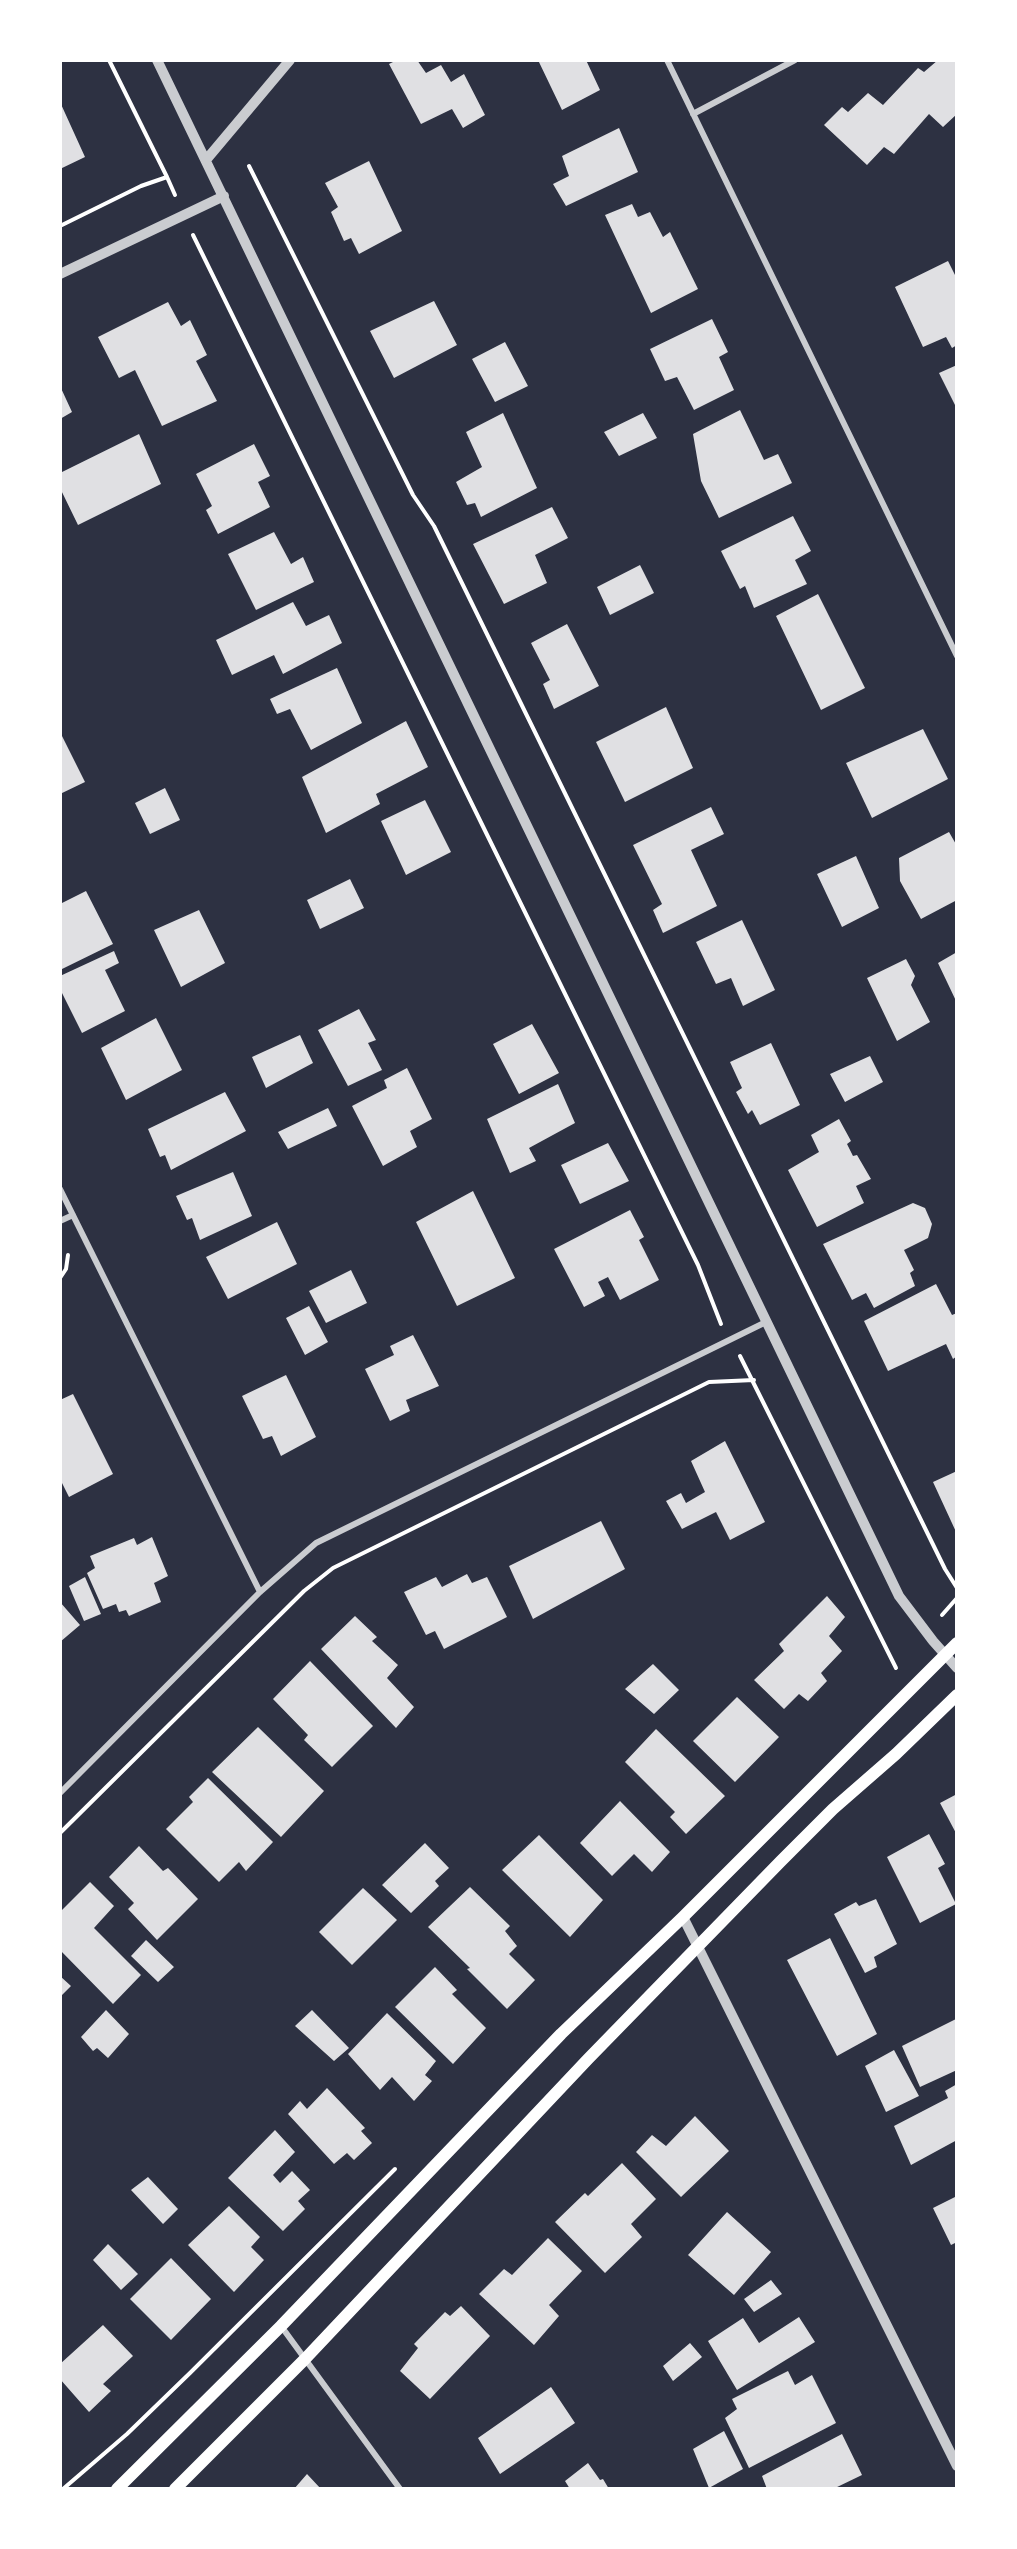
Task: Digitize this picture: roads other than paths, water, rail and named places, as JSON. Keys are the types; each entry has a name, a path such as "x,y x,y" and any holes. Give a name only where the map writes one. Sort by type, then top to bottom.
{"main road":[{"path":"117,2489 280,2326 561,2034 683,1917 957,1643"},
{"path":"175,2489 305,2359 588,2059 833,1809 896,1754 957,1695"}],"street":[{"path":"157,60 899,1596 957,1668"},
{"path":"206,160 290,60"},
{"path":"667,60 957,656"},
{"path":"693,114 795,60"},
{"path":"60,274 224,196"},
{"path":"60,1189 260,1592"},
{"path":"60,1221 73,1215"},
{"path":"60,1793 260,1592 316,1543 732,1341 766,1322"},
{"path":"683,1917 957,2466"},
{"path":"280,2326 399,2489"}]}
